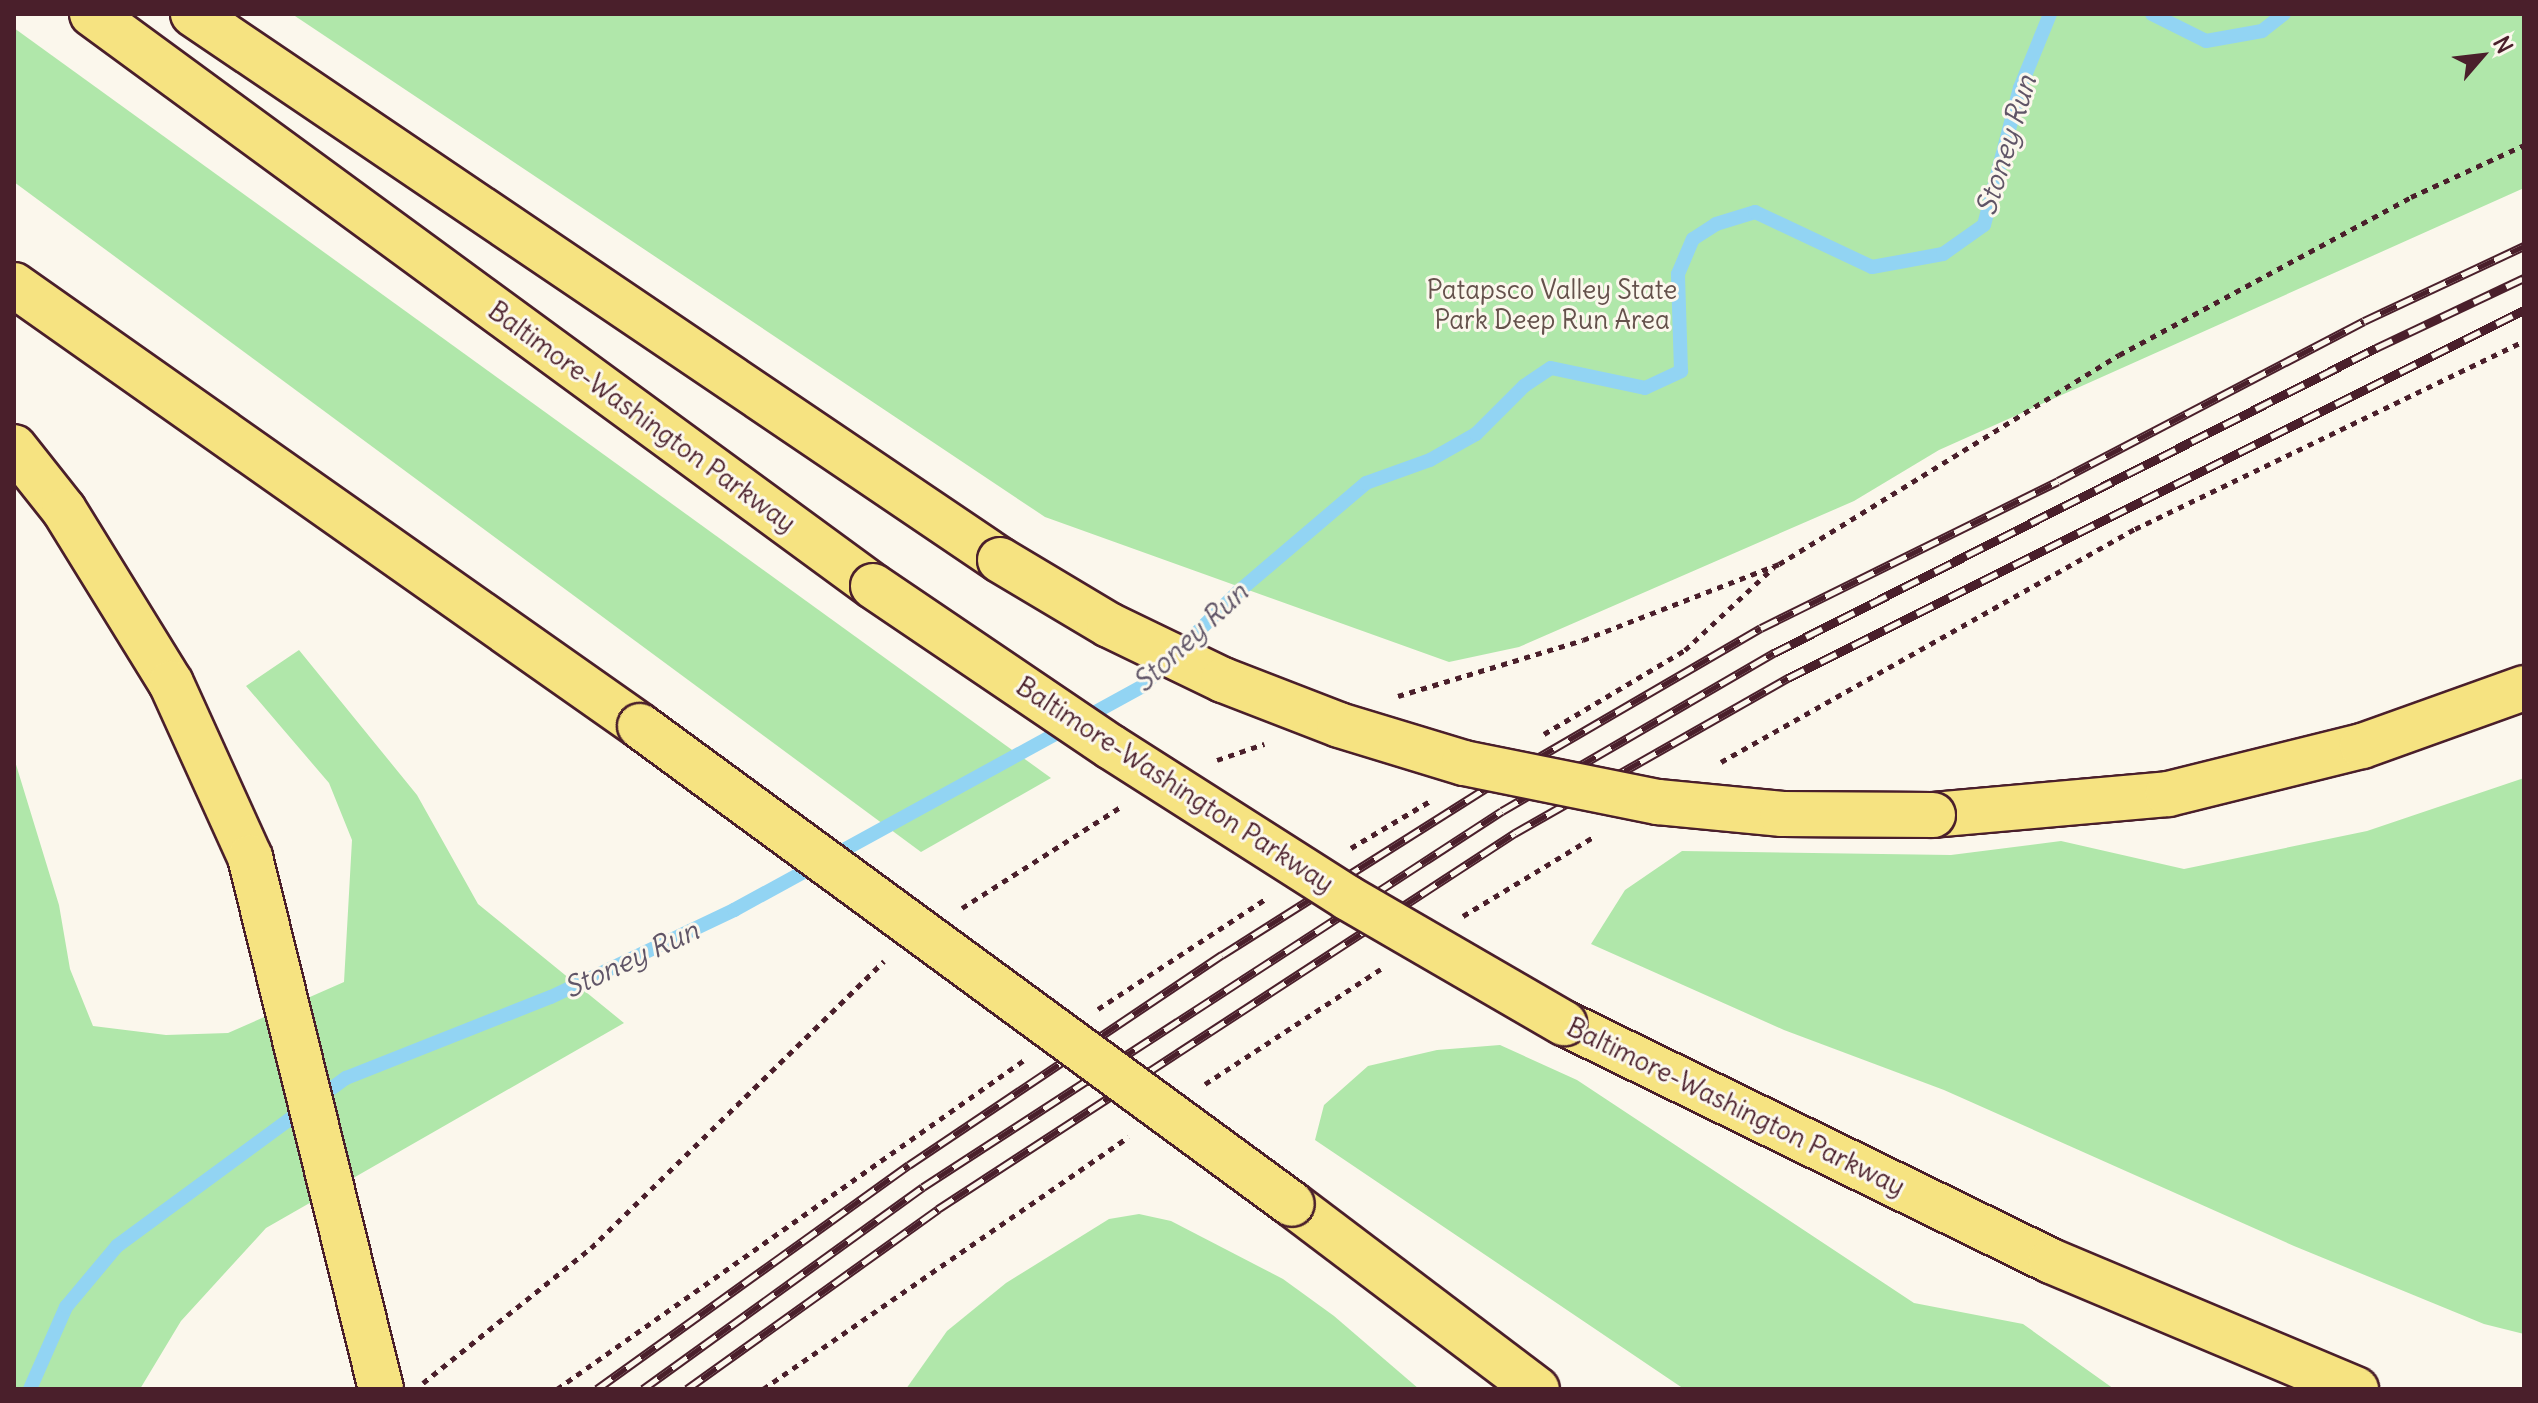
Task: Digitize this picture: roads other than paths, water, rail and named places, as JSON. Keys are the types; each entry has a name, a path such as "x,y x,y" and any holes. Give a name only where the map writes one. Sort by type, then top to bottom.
{"highway":[{"name":"Baltimore-Washington Parkway","path":"92,14 873,586 1111,747 1348,898 1564,1023 2051,1261 2356,1389"},
{"path":"193,14 1000,560 1109,625 1223,680 1339,725 1464,763 1658,802 1782,814 1933,815 2182,791 2362,746 2524,688"},
{"path":"14,285 640,726 1292,1204 1537,1389"},
{"path":"14,447 64,510 171,683 250,857 275,948 381,1389"}],"waterway":[{"name":"Stoney Run","path":"30,1389 66,1307 117,1246 346,1078 551,997 734,910 1142,687 1238,592 1366,483 1430,460 1476,434 1524,386 1551,368 1645,388 1681,371 1678,274 1693,239 1716,224 1755,212 1872,267 1943,254 1984,225 2020,88 2050,14"},
{"name":"Stoney Run","path":"2152,14 2206,41 2262,31 2284,14"}],"railway":[{"path":"597,1389 909,1165 1222,955 1491,785 1761,628 2058,481 2364,321 2524,246"},
{"path":"643,1389 923,1187 1502,811 1774,653 2376,348 2524,278"},
{"path":"687,1389 938,1209 1515,833 1788,678 2524,310"}],"park label":[{"name":"Patapsco Valley State Park Deep Run Area","path":"1552,305"}]}
